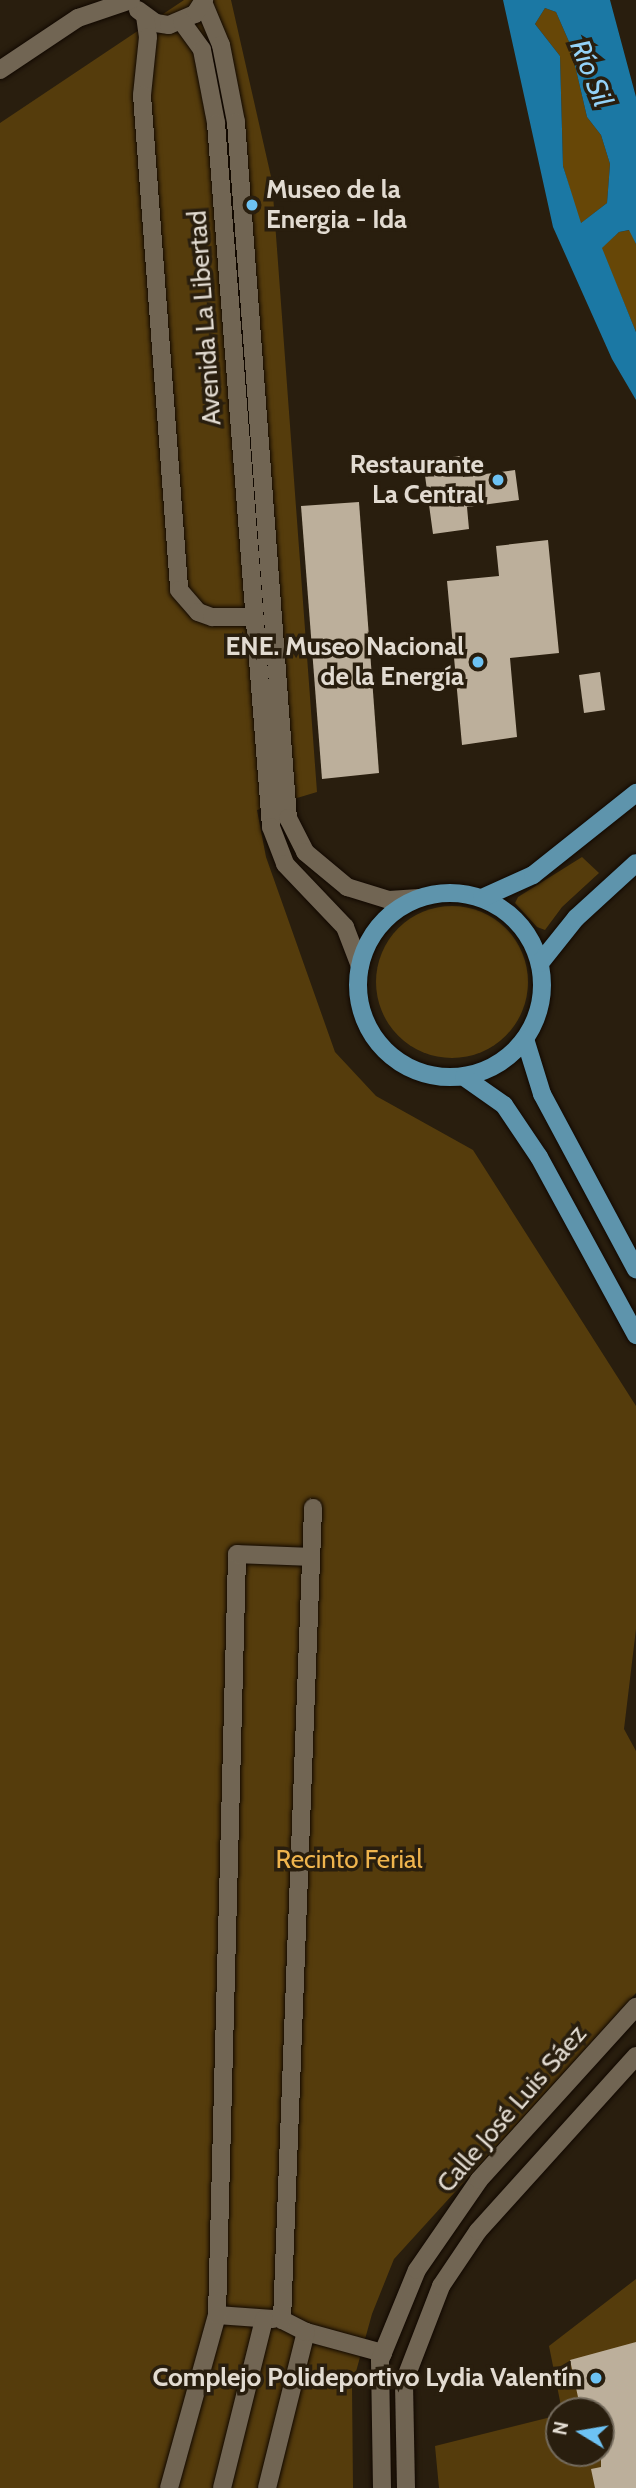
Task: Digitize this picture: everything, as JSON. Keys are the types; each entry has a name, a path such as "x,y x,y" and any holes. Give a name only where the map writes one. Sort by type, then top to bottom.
{"main road":[{"path":"482,898 533,875 636,793"},
{"path":"540,963 608,887 636,863"},
{"path":"446,893 482,898 517,921 540,963 541,1001 525,1039 500,1063 464,1077 425,1074 388,1054 374,1037 361,1008 360,966 382,923 419,898 446,893"},
{"path":"525,1039 542,1094 636,1269"},
{"path":"464,1077 504,1105 539,1157 636,1335"}],"street":[{"path":"0,70 78,18 132,0 145,16 156,23 182,22 204,1"},
{"name":"Avenida La Libertad","path":"204,1 221,45 236,122 288,818 299,841 314,862 347,887 389,900 419,898"},
{"path":"145,16 148,37 142,95 179,590 198,612 212,617 252,617"},
{"name":"Avenida La Libertad","path":"182,22 202,50 216,123 252,617 271,827 285,864 345,927 360,966"},
{"path":"222,2488 273,2319 313,1508"},
{"path":"169,2488 218,2315 237,1553 311,1557"},
{"name":"Calle José Luis Sáez","path":"382,2488 378,2406 383,2353 417,2270 479,2180 636,2007"},
{"name":"Calle José Luis Sáez","path":"406,2488 404,2382 441,2286 478,2231 636,2056"},
{"path":"218,2315 273,2319 306,2332 383,2353"},
{"path":"267,2488 306,2332"}],"green space":[{"name":"Recinto Ferial","path":"184,0 231,0 272,181 317,792 257,810 266,857 335,1052 376,1096 473,1150 636,1406 636,1629 624,1729 636,1751 636,1993 394,2259 372,2314 352,2386 353,2488 0,2488 0,123"},
{"path":"582,857 599,873 562,907 545,930 537,927 515,903 518,897"},
{"path":"452,906 481,912 505,929 522,953 528,982 522,1011 505,1035 481,1052 452,1058 423,1052 399,1035 382,1011 376,982 382,953 399,929 423,912"},
{"name":"Complejo Polideportivo Lydia Valentín","path":"636,2279 636,2488 439,2488 435,2446 545,2418 545,2467 615,2467 615,2397 559,2397 549,2346"}],"shaded area":[{"path":"545,8 556,12 570,44 587,117 601,135 610,164 607,203 580,224 563,166 560,56 535,24"},
{"path":"630,230 636,244 636,332 601,248 619,232"}],"water":[{"name":"Río Sil","path":"503,0 610,0 636,97 636,244 629,230 619,232 602,248 636,332 636,400 612,359 553,227","holes":["545,8 556,12 570,44 587,117 601,135 610,164 607,203 581,223 563,166 560,56 535,24"]}],"building":[{"path":"460,456 463,477 515,470 519,500 467,507 469,529 433,534 423,461"},
{"path":"359,502 379,773 322,779 301,506"},
{"path":"548,540 559,653 510,658 517,737 462,745 447,581 499,576 496,546"},
{"path":"600,672 605,710 584,713 579,675"},
{"path":"636,2342 636,2488 595,2488 591,2469 615,2467 615,2397 578,2397 570,2360"}],"place":[{"name":"Museo de la Energia - Ida","path":"252,205"},
{"name":"Restaurante La Central","path":"498,480"},
{"name":"ENE. Museo Nacional de la Energía","path":"478,662"},
{"name":"Complejo Polideportivo Lydia Valentín","path":"596,2378"}]}
